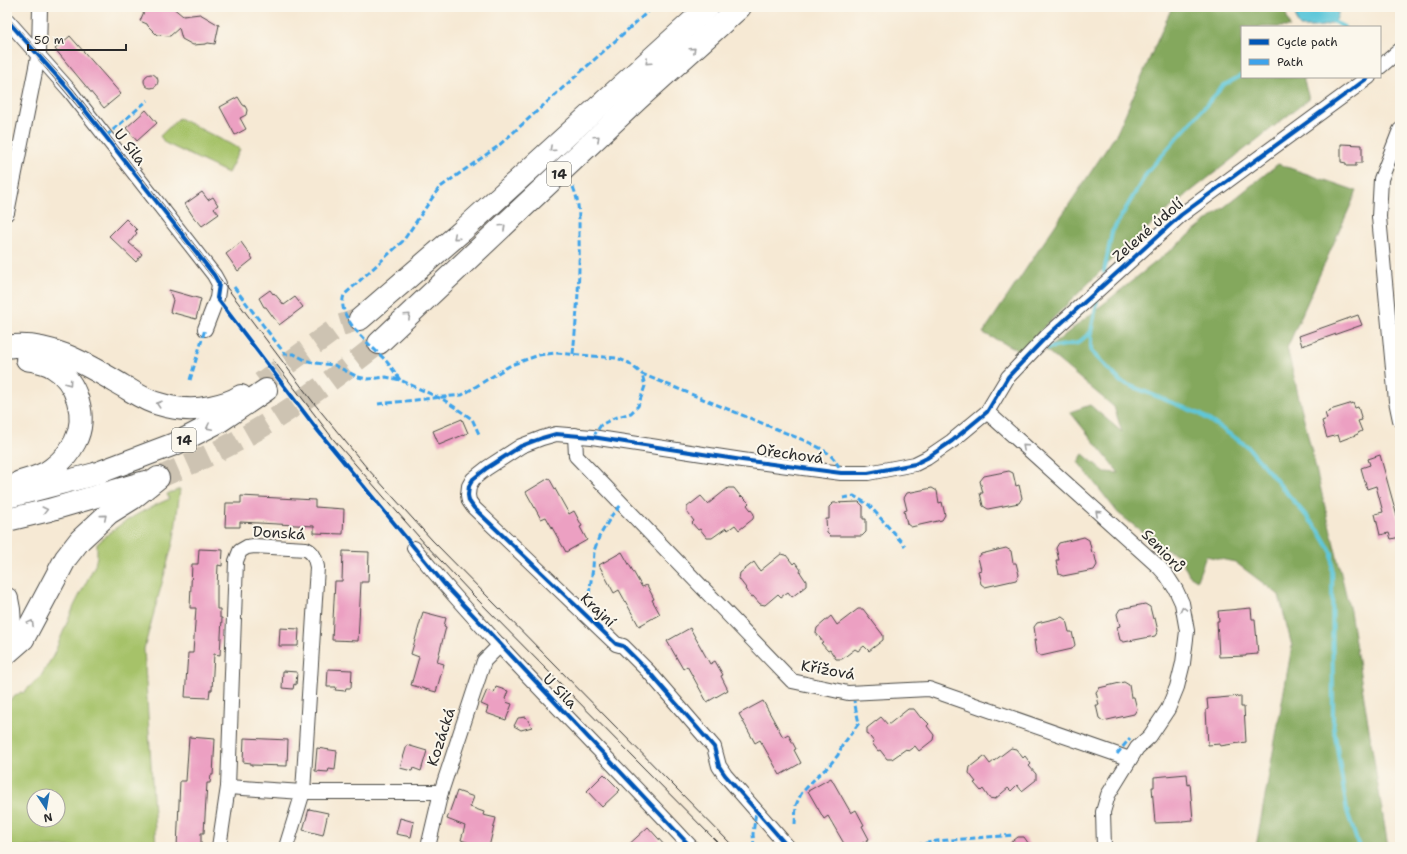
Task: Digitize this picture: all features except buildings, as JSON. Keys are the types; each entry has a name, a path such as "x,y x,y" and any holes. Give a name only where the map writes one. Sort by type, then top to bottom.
{"highway":[{"name":"14","path":"360,319 462,231 708,7"},
{"name":"14","path":"379,342 632,105 740,7"},
{"name":"14","path":"7,347 37,347 62,354 142,397 158,404 176,408 198,410 221,405 263,387 220,422 177,443 95,474 7,497"},
{"path":"7,358 38,361 53,366 66,378 76,392 80,410 79,428 75,441 67,454 52,469 40,476 7,485"},
{"path":"7,520 49,510 158,478 133,498 109,513 80,540 66,558 22,639 7,653"},
{"path":"7,599 10,612 7,636"}],"street":[{"path":"7,213 39,52 40,7"},
{"name":"U Sila","path":"7,20 75,97 214,275 219,284 217,298 205,329"},
{"path":"1381,66 1400,50"},
{"name":"Zelené údolí","path":"986,412 1008,377 1046,337 1181,215 1368,78"},
{"path":"1400,130 1381,179 1378,216 1396,401 1400,420"},
{"name":"Ořechová","path":"575,435 809,469 841,473 868,473 915,464 927,458 952,441 986,412"},
{"name":"Seniorů","path":"986,412 1168,576 1182,603 1187,631 1183,663 1177,687 1168,709 1150,736 1137,748 1108,795 1103,812 1104,847"},
{"name":"Krajní","path":"575,435 556,434 521,446 473,479 469,486 469,501 474,508 599,628 616,644 623,646 649,672 714,747 719,766 725,775 788,847"},
{"name":"Křížová","path":"575,435 576,456 792,681 848,693 929,689 1130,759"},
{"name":"Donská","path":"219,847 228,787 237,556 240,550 254,546 306,549 312,552 315,556 318,567 303,792 286,847"},
{"name":"U Sila","path":"414,548 445,586 691,847"},
{"name":"Kozácká","path":"428,847 441,792 484,661 500,645"},
{"path":"228,787 303,792 441,792"}],"green space":[{"path":"1172,7 1284,7 1290,26 1241,26 1241,78 1303,78 1309,99 1176,203 1121,251 1013,358 1016,349 983,333 1117,133"},
{"path":"179,118 240,149 228,173 165,143 160,136"},
{"path":"1278,164 1357,191 1287,348 1350,611 1388,847 1256,847 1292,646 1279,595 1235,562 1206,556 1197,580 1189,575 1179,555 1164,549 1118,513 1078,462 1083,454 1105,472 1119,473 1070,412 1090,405 1122,432 1114,407 1046,350"},
{"path":"180,489 174,539 144,649 156,847 7,847 7,702 21,692 23,693 41,676 53,656 74,606 95,565 97,544 113,530 131,518 169,499 167,494"}],"water":[{"path":"1294,7 1337,7 1338,14 1332,23 1320,26 1299,26 1297,22"}],"waterway":[{"path":"1330,20 1342,26"},
{"path":"1104,272 1112,232 1148,171 1223,86 1241,76"},
{"path":"1048,348 1078,343 1091,332 1098,296"},
{"path":"1091,332 1091,351 1121,382 1200,414 1247,446 1319,531 1332,553 1333,722 1347,811 1359,847"}],"tunnel":[{"path":"261,383 341,325 360,319"},
{"path":"158,478 214,453 264,426 315,392 379,343"}],"tram line":[{"path":"7,16 73,89 197,248 313,402 367,468 432,540 734,847"},
{"path":"37,58 105,139"},
{"path":"172,226 214,280"},
{"path":"273,360 334,440 426,545 472,594 722,847"}],"marked path":[{"path":"400,380 387,362 350,323 345,313 343,304 344,295 403,241 439,188 497,147 653,7"},
{"path":"106,136 148,100"},
{"path":"573,187 579,212 579,251 578,295 573,354"},
{"path":"234,287 285,354 294,354 315,363 334,365 358,377 368,379 386,377 400,380 444,400 472,419 479,434"},
{"path":"190,380 205,329"},
{"path":"378,404 462,395 511,365 539,355 556,353 617,358 629,363 642,374 808,442 828,453 836,461 841,473"},
{"path":"593,437 601,425 614,418 631,413 638,406 645,386 642,374"},
{"path":"843,498 854,496 869,505 905,546"},
{"path":"589,594 594,551 599,537 612,515 622,504"},
{"path":"795,824 796,805 801,794 838,755 842,746 859,723 854,701"},
{"path":"1117,754 1130,738"},
{"path":"754,847 753,834 756,811"},
{"path":"907,847 937,841 1014,835"}],"cycle path":[{"path":"7,20 70,91 214,275 219,284 217,298 319,432 445,585 691,847"},
{"path":"788,847 725,775 719,766 714,747 649,672 623,646 616,644 474,508 469,501 468,495 469,486 473,479 521,446 556,434 592,437 742,460 841,473 868,473 915,464 927,458 952,441 987,412 1008,377 1046,337 1181,215 1368,78"}]}
